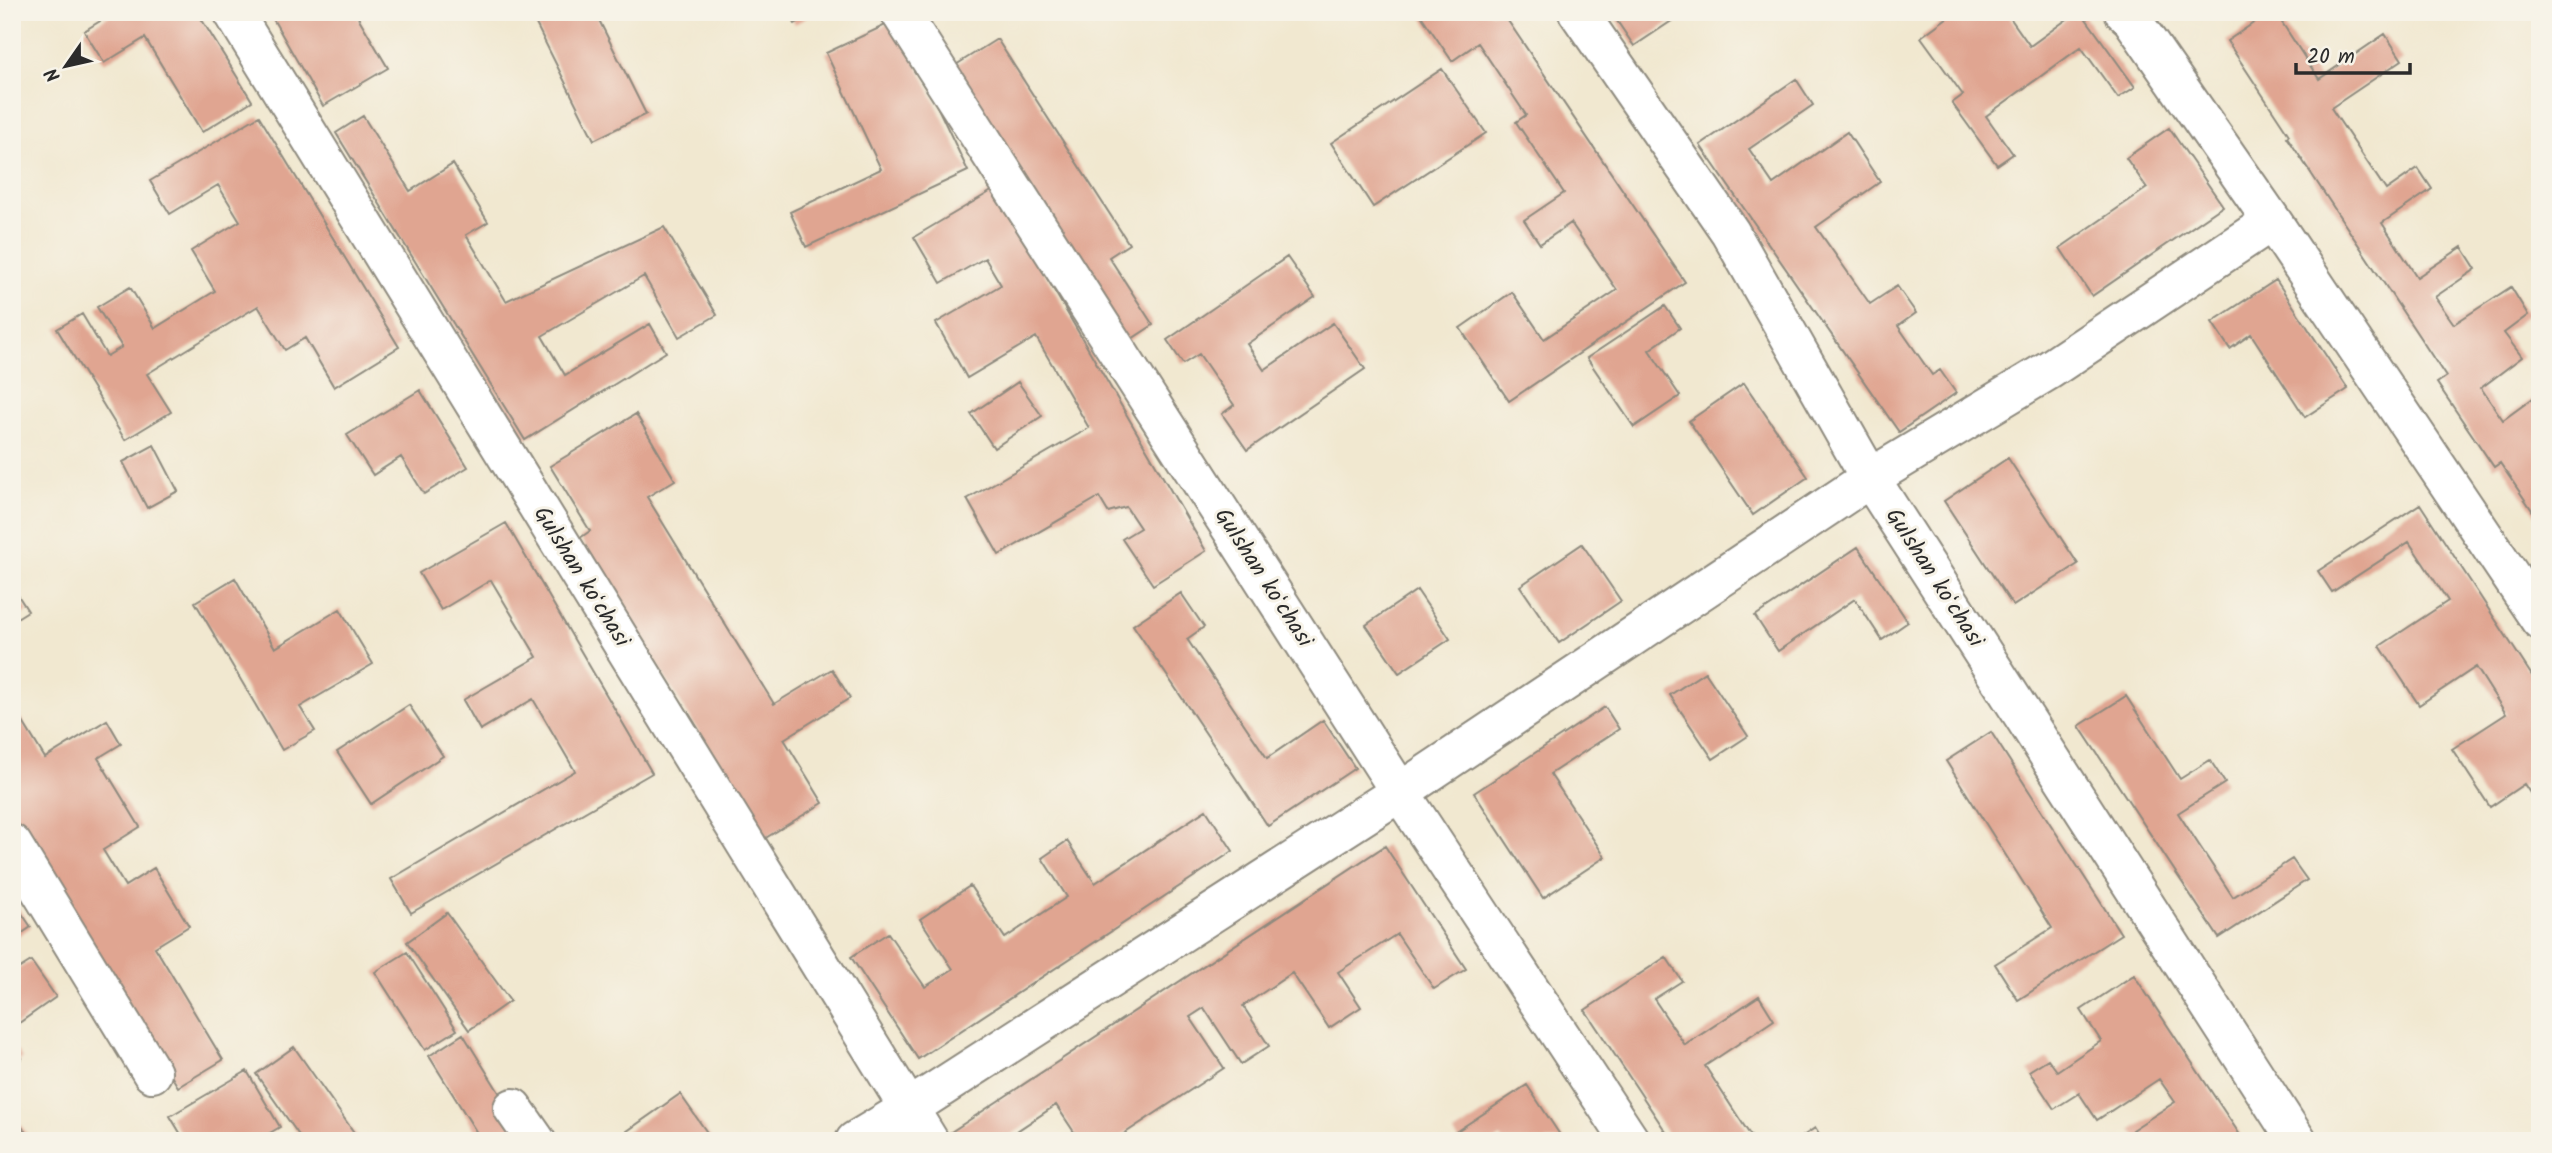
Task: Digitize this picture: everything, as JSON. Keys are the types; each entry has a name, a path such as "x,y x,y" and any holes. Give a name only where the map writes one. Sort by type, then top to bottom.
{"street":[{"name":"Gulshan koʻchasi","path":"233,12 929,1141"},
{"name":"Gulshan koʻchasi","path":"900,12 1400,792 1630,1141"},
{"name":"Gulshan koʻchasi","path":"1578,12 1731,232 1870,478 2297,1141"},
{"path":"2133,14 2540,620"},
{"path":"855,1141 1400,792 1870,478 2049,369 2272,221"},
{"path":"12,844 152,1073"},
{"path":"513,1108 536,1141"}],"building":[{"path":"115,12 197,12 252,101 202,132 145,38 104,63 84,31"},
{"path":"269,12 355,12 388,68 323,106"},
{"path":"544,12 595,12 646,114 594,140 533,18"},
{"path":"788,12 816,12 795,24"},
{"path":"1502,12 1685,282 1509,401 1460,328 1512,292 1544,339 1617,290 1571,223 1540,244 1524,220 1564,193 1516,122 1526,115 1478,43 1452,61 1420,14"},
{"path":"1611,12 1685,12 1634,46"},
{"path":"1955,12 2006,12 2030,46 2077,12 2081,12 2135,87 2118,98 2081,47 1986,116 2013,154 1997,165 1952,103 1963,95 1921,37"},
{"path":"2270,12 2275,12 2319,79 2385,34 2402,60 2331,108 2386,190 2418,168 2432,189 2382,223 2417,277 2462,247 2476,269 2435,297 2454,324 2511,287 2528,315 2504,333 2522,357 2481,388 2503,420 2540,393 2540,522 2500,463 2494,467 2437,383 2446,377 2287,137 2289,135 2227,41"},
{"path":"896,20 968,171 806,247 790,212 881,169 826,53"},
{"path":"997,39 1129,244 1109,257 1153,325 1127,342 951,68"},
{"path":"1442,69 1486,133 1373,207 1331,143"},
{"path":"1796,79 1813,105 1749,149 1773,184 1847,132 1880,182 1816,227 1870,304 1897,286 1916,313 1898,326 1932,375 1940,370 1956,393 1899,432 1700,145"},
{"path":"259,116 399,347 334,387 305,338 285,350 258,306 147,374 171,412 125,440 57,329 82,314 107,356 122,347 97,307 130,287 155,328 215,291 191,251 240,221 218,185 170,214 150,181"},
{"path":"363,116 410,191 453,164 488,222 466,235 506,301 664,227 717,315 679,337 644,276 542,336 565,375 650,324 666,352 525,440 336,133"},
{"path":"2169,128 2223,206 2092,296 2060,248 2147,188 2126,158"},
{"path":"995,189 1206,551 1153,585 1122,539 1140,528 1126,507 1108,512 1099,497 999,555 967,499 1089,428 1036,337 967,378 936,323 1001,285 985,258 941,283 914,237"},
{"path":"1287,257 1315,297 1247,344 1264,370 1333,323 1365,369 1247,450 1222,414 1234,405 1199,354 1183,364 1167,340"},
{"path":"2276,280 2348,389 2305,417 2251,334 2230,349 2212,322"},
{"path":"1665,306 1680,328 1649,350 1680,396 1634,427 1587,358"},
{"path":"1018,382 1042,416 994,448 971,414"},
{"path":"1744,383 1808,477 1753,515 1689,421"},
{"path":"420,390 468,467 424,494 401,457 373,475 347,435"},
{"path":"636,414 675,480 647,497 774,704 832,669 850,698 784,739 823,803 764,839 580,538 590,531 550,466"},
{"path":"154,445 178,491 147,508 123,462"},
{"path":"2008,458 2078,564 2013,606 1944,501"},
{"path":"2420,504 2540,688 2540,808 2524,784 2490,807 2452,749 2506,714 2476,667 2419,705 2380,646 2448,601 2409,542 2332,592 2318,571"},
{"path":"506,523 652,773 411,913 391,879 575,771 533,699 480,730 463,700 537,657 491,580 441,610 419,573"},
{"path":"1582,544 1621,601 1559,643 1520,586"},
{"path":"1858,547 1908,622 1882,640 1855,599 1778,651 1755,616"},
{"path":"235,578 275,648 340,609 373,664 300,707 315,731 282,750 195,602"},
{"path":"12,586 28,611 12,621"},
{"path":"1417,590 1450,639 1399,673 1366,625"},
{"path":"1181,593 1204,627 1187,639 1267,758 1323,720 1355,768 1268,826 1133,625"},
{"path":"1705,672 1748,736 1713,759 1670,695"},
{"path":"2126,696 2180,779 2210,760 2225,783 2178,813 2233,897 2292,859 2307,880 2219,938 2079,726"},
{"path":"12,704 45,758 107,720 121,744 98,758 140,827 103,850 125,886 154,868 189,926 155,947 223,1060 178,1087 12,815"},
{"path":"409,705 443,756 371,804 337,752"},
{"path":"1605,707 1619,729 1550,774 1605,857 1543,898 1474,793"},
{"path":"1991,732 2121,934 2018,1000 1995,964 2052,928 1946,761"},
{"path":"1206,810 1233,851 918,1059 851,957 888,933 925,987 953,969 920,919 970,886 1005,938 1067,897 1042,858 1067,841 1095,883"},
{"path":"1385,846 1466,969 1434,989 1397,934 1338,972 1361,1007 1329,1028 1292,973 1243,1006 1269,1046 1241,1064 1204,1008 1190,1017 1224,1068 1113,1141 1080,1141 1056,1105 1002,1141 953,1141 948,1134"},
{"path":"12,899 31,927 12,940"},
{"path":"447,913 510,1001 469,1030 407,942"},
{"path":"407,952 457,1030 425,1050 375,972"},
{"path":"1666,957 1682,981 1654,999 1685,1045 1759,996 1774,1020 1705,1066 1754,1141 1672,1141 1585,1010"},
{"path":"31,961 56,997 12,1028 12,973"},
{"path":"2134,975 2244,1141 2139,1141 2132,1130 2175,1102 2159,1079 2097,1120 2079,1093 2054,1109 2029,1071 2048,1059 2057,1071 2101,1041 2081,1010"},
{"path":"463,1034 529,1141 482,1141 429,1056"},
{"path":"12,1044 22,1058 12,1065"},
{"path":"294,1047 360,1141 303,1141 256,1074"},
{"path":"247,1071 280,1127 256,1141 185,1141 170,1116"},
{"path":"1527,1085 1564,1141 1503,1141 1501,1137 1495,1141 1460,1141 1454,1133"},
{"path":"680,1094 713,1141 613,1141"},
{"path":"12,1113 27,1134 18,1141 12,1141"},
{"path":"1815,1128 1823,1141 1796,1141"}]}
